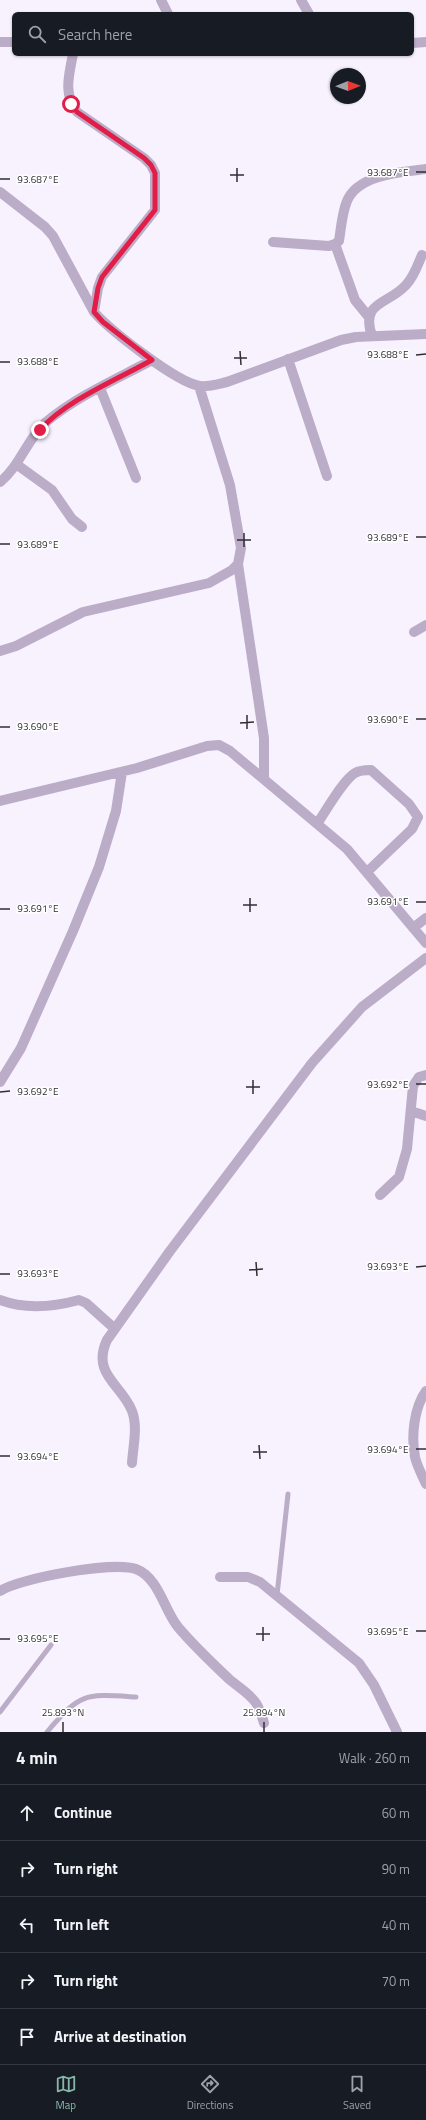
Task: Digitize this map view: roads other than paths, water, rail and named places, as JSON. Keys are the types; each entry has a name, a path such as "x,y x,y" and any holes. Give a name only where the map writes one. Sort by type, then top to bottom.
{"street":[{"path":"161,0 167,12"},
{"path":"301,0 308,12"},
{"path":"0,42 12,42"},
{"path":"414,43 426,42"},
{"path":"73,56 68,83 71,104 77,112 144,158 151,165 155,173 155,210 102,277 98,288 94,312"},
{"path":"273,242 329,246 335,244 339,240 347,202 351,194 378,176 426,169"},
{"path":"0,192 45,227 53,236 94,312 103,322 152,360 185,380 199,386 212,386 227,382 341,340 356,336 426,334"},
{"path":"335,244 355,300 368,316"},
{"path":"372,336 368,325 368,316 373,308 406,285 422,255"},
{"path":"288,359 327,476"},
{"path":"0,482 16,464 46,422 80,399 152,360"},
{"path":"199,386 230,485 241,548 238,564 264,738 264,779"},
{"path":"100,388 136,478"},
{"path":"16,464 52,490 72,519 82,527"},
{"path":"0,651 16,646 83,612 209,583 227,573 238,564"},
{"path":"414,632 426,625"},
{"path":"0,801 122,772 207,746 219,745 230,751 347,849 426,943"},
{"path":"317,824 348,780 356,772 363,770 371,770 409,804 418,817 417,822 412,829 367,872"},
{"path":"0,1082 21,1048 74,931 99,867 116,811 122,772"},
{"path":"413,928 426,918"},
{"path":"132,1463 135,1421 132,1410 109,1378 102,1356 107,1340 180,1238 312,1063 362,1007 426,958"},
{"path":"380,1194 399,1177 407,1149 413,1086 419,1077 426,1075"},
{"path":"411,1111 426,1116"},
{"path":"0,1300 53,1307 79,1300 86,1303 115,1329"},
{"path":"426,1390 419,1401 415,1414 414,1453 426,1484"},
{"path":"0,1591 19,1583 69,1572 106,1567 136,1569 145,1575 158,1592 175,1623 183,1633 230,1680 251,1697 258,1705 264,1723"},
{"path":"220,1577 248,1578 260,1582 359,1664 374,1685 397,1732"}],"lane":[{"path":"277,1595 288,1494"},
{"path":"0,1712 51,1645"},
{"path":"47,1732 75,1702 85,1698 97,1695 136,1698"}]}
